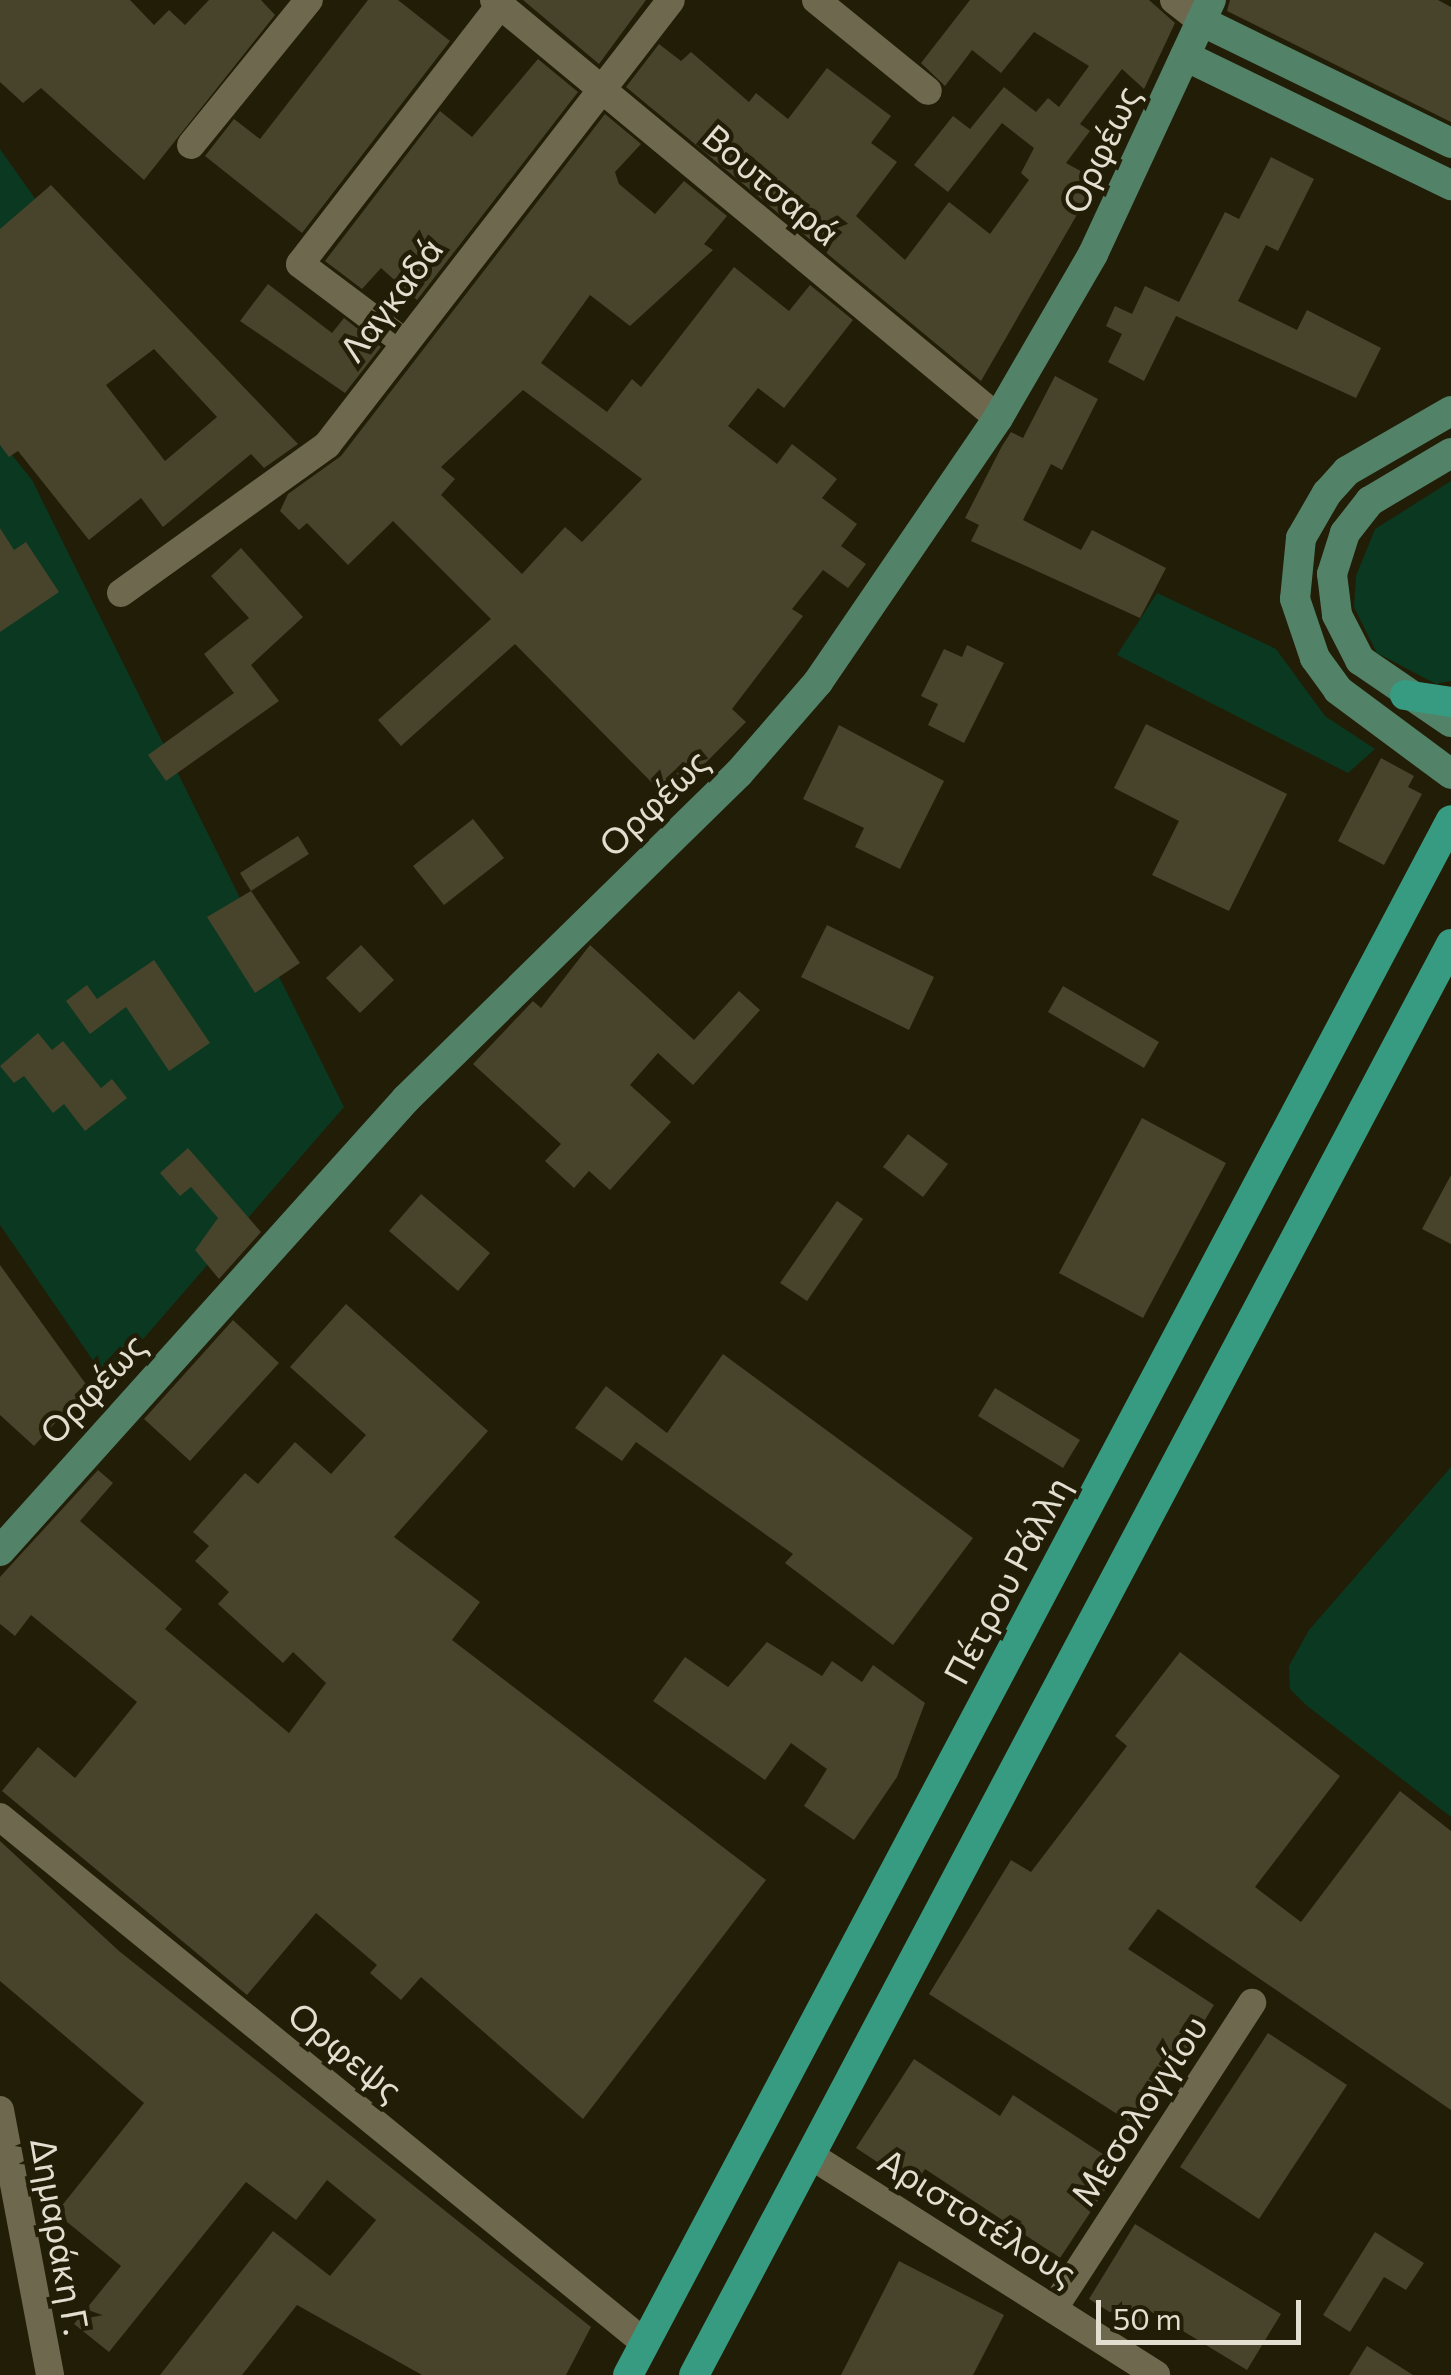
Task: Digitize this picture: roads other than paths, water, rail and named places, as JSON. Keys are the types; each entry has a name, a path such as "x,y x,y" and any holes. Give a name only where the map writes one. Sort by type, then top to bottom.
{"main road":[{"path":"1405,695 1451,702"},
{"name":"Πέτρου Ράλλη","path":"628,2375 1451,820"},
{"path":"694,2375 1451,944"}],"street":[{"path":"191,146 309,0"},
{"name":"Λαγκαδά","path":"120,594 328,445 671,0"},
{"path":"816,0 928,91"},
{"path":"1174,0 1206,11 1451,143"},
{"name":"Βουτσαρά","path":"404,342 300,264 498,2 998,418"},
{"name":"Ορφέως","path":"0,1551 406,1099 750,760 856,632 998,418 1094,254 1206,11"},
{"path":"1185,56 1451,185"},
{"path":"1451,411 1347,471 1328,493 1301,538 1295,599 1316,658 1338,690 1451,774"},
{"path":"1451,453 1370,501 1336,552 1332,596 1348,642 1405,695 1451,722"},
{"name":"Ορφεψς","path":"0,1817 645,2343"},
{"name":"Μεσολογγίου","path":"1054,2308 1252,2003"},
{"name":"Δημαράκη Γ.","path":"0,2110 50,2375"},
{"name":"Αριστοτέλους","path":"810,2155 1156,2375"}]}
